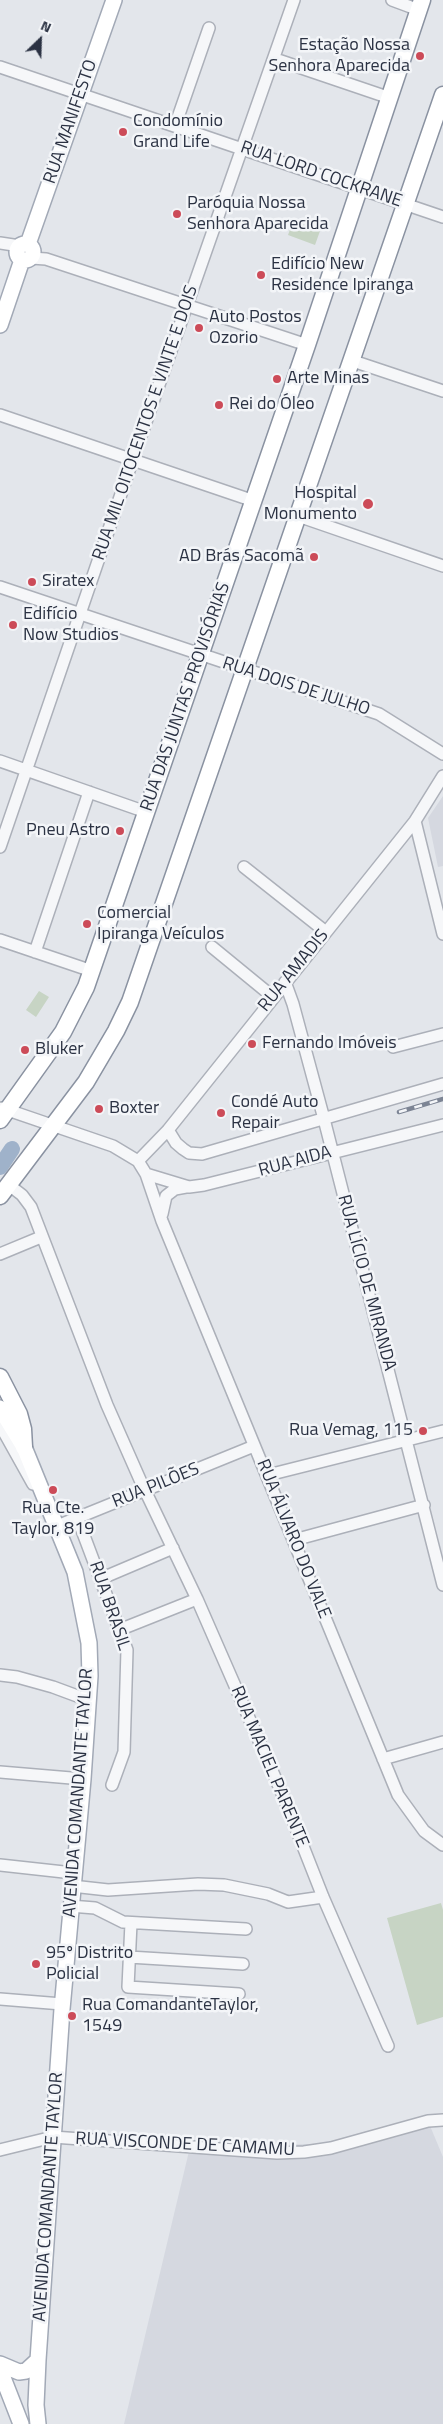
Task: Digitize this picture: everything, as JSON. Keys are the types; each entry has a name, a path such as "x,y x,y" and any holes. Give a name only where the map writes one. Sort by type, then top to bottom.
{"highway":[{"name":"RUA DAS JUNTAS PROVISÓRIAS","path":"6,1113 63,1032 80,1000 92,971 146,812 206,657 254,501 307,345 364,189 390,98 421,5"},
{"path":"5,1191 54,1126 94,1068 124,1018 240,669 298,516 353,361 401,202 443,95"},
{"path":"0,1377 19,1414 23,1429 24,1447"}],"main road":[{"name":"RUA MANIFESTO","path":"0,325 22,251 114,0"},
{"name":"AVENIDA COMANDANTE TAYLOR","path":"1,1416 24,1447 75,1572 88,1643 88,1700 83,1780 72,1879 62,2004 38,2360 36,2405 38,2424"},
{"path":"0,2364 19,2372 26,2371 38,2360"},
{"path":"0,2370 20,2424"}],"street":[{"name":"RUA MIL OITOCENTOS E VINTE E DOIS","path":"0,847 294,0"},
{"path":"392,0 421,5"},
{"path":"175,126 209,28"},
{"path":"275,59 390,98"},
{"name":"RUA LORD COCKRANE","path":"0,67 443,217"},
{"path":"22,251 307,345"},
{"path":"353,361 443,391"},
{"path":"0,414 254,501"},
{"path":"298,516 443,566"},
{"name":"RUA DOIS DE JULHO","path":"0,587 379,714 443,754"},
{"path":"0,761 146,812"},
{"name":"RUA AMADIS","path":"138,1161 168,1130 414,821 443,776"},
{"path":"34,952 89,792"},
{"path":"414,821 443,934"},
{"path":"244,867 326,932"},
{"path":"1,940 92,971"},
{"path":"212,947 272,997"},
{"name":"RUA LÍCIO DE MIRANDA","path":"285,982 293,1004 324,1119 443,1585"},
{"path":"393,1047 443,1034"},
{"name":"RUA AIDA","path":"168,1130 176,1143 183,1149 190,1153 202,1154 443,1084"},
{"path":"6,1113 38,1120 113,1146 138,1161"},
{"name":"RUA AIDA","path":"146,1174 189,1187 219,1182 443,1125"},
{"name":"RUA ÁLVARO DO VALE","path":"138,1161 146,1174 162,1221 398,1795 424,1831 443,1845"},
{"path":"162,1221 163,1202 166,1196 178,1188 189,1187"},
{"name":"RUA MACIEL PARENTE","path":"5,1191 27,1200 107,1405 145,1491 197,1599 284,1798 322,1896 388,2046"},
{"path":"0,1254 41,1237"},
{"path":"1,1416 34,1485 44,1496"},
{"path":"268,1475 443,1432"},
{"name":"RUA PILÕES","path":"57,1526 254,1446"},
{"path":"294,1540 424,1506"},
{"name":"RUA BRASIL","path":"77,1517 127,1650 124,1752 112,1784"},
{"path":"100,1579 173,1548"},
{"path":"119,1630 197,1599"},
{"path":"0,1675 17,1676 88,1700"},
{"path":"383,1759 443,1742"},
{"path":"0,1772 83,1780"},
{"path":"0,1865 72,1879 108,1890 198,1884 224,1886 268,1894 288,1902 322,1896"},
{"path":"70,1906 95,1908 118,1921 131,1923 246,1929"},
{"path":"131,1923 127,1987 240,1994"},
{"path":"129,1956 243,1964"},
{"path":"0,1999 62,2004"},
{"name":"RUA VISCONDE DE CAMAMU","path":"0,2150 53,2137 277,2153 304,2152 331,2148 428,2121 443,2120"}],"shaded area":[{"path":"443,796 443,866 438,867 428,818"},
{"path":"428,2121 443,2157 443,2424 124,2424 190,2147 350,2143"}],"green space":[{"path":"293,221 320,231 315,245 288,235"},
{"path":"39,991 49,997 36,1017 26,1010"},
{"path":"441,1903 443,1910 443,2017 417,2025 387,1918"}],"waterway":[{"path":"0,1167 12,1149"}],"railway":[{"path":"399,1112 443,1099"}],"place":[{"name":"Estação Nossa Senhora Aparecida","path":"420,56"},
{"name":"Condomínio Grand Life","path":"123,132"},
{"name":"Paróquia Nossa Senhora Aparecida","path":"177,214"},
{"name":"Edifício New Residence Ipiranga","path":"261,275"},
{"name":"Auto Postos Ozorio","path":"199,328"},
{"name":"Arte Minas","path":"277,379"},
{"name":"Rei do Óleo","path":"219,405"},
{"name":"Hospital Monumento","path":"368,504"},
{"name":"AD Brás Sacomã","path":"314,557"},
{"name":"Siratex","path":"32,582"},
{"name":"Edifício Now Studios","path":"13,625"},
{"name":"Pneu Astro","path":"120,831"},
{"name":"Comercial Ipiranga Veículos","path":"87,924"},
{"name":"Fernando Imóveis","path":"252,1044"},
{"name":"Bluker","path":"25,1050"},
{"name":"Boxter","path":"99,1109"},
{"name":"Condé Auto Repair","path":"221,1113"},
{"name":"Rua Vemag, 115","path":"423,1431"},
{"name":"Rua Cte. Taylor, 819","path":"53,1490"},
{"name":"95º Distrito Policial","path":"36,1964"},
{"name":"Rua ComandanteTaylor, 1549","path":"72,2016"}]}
